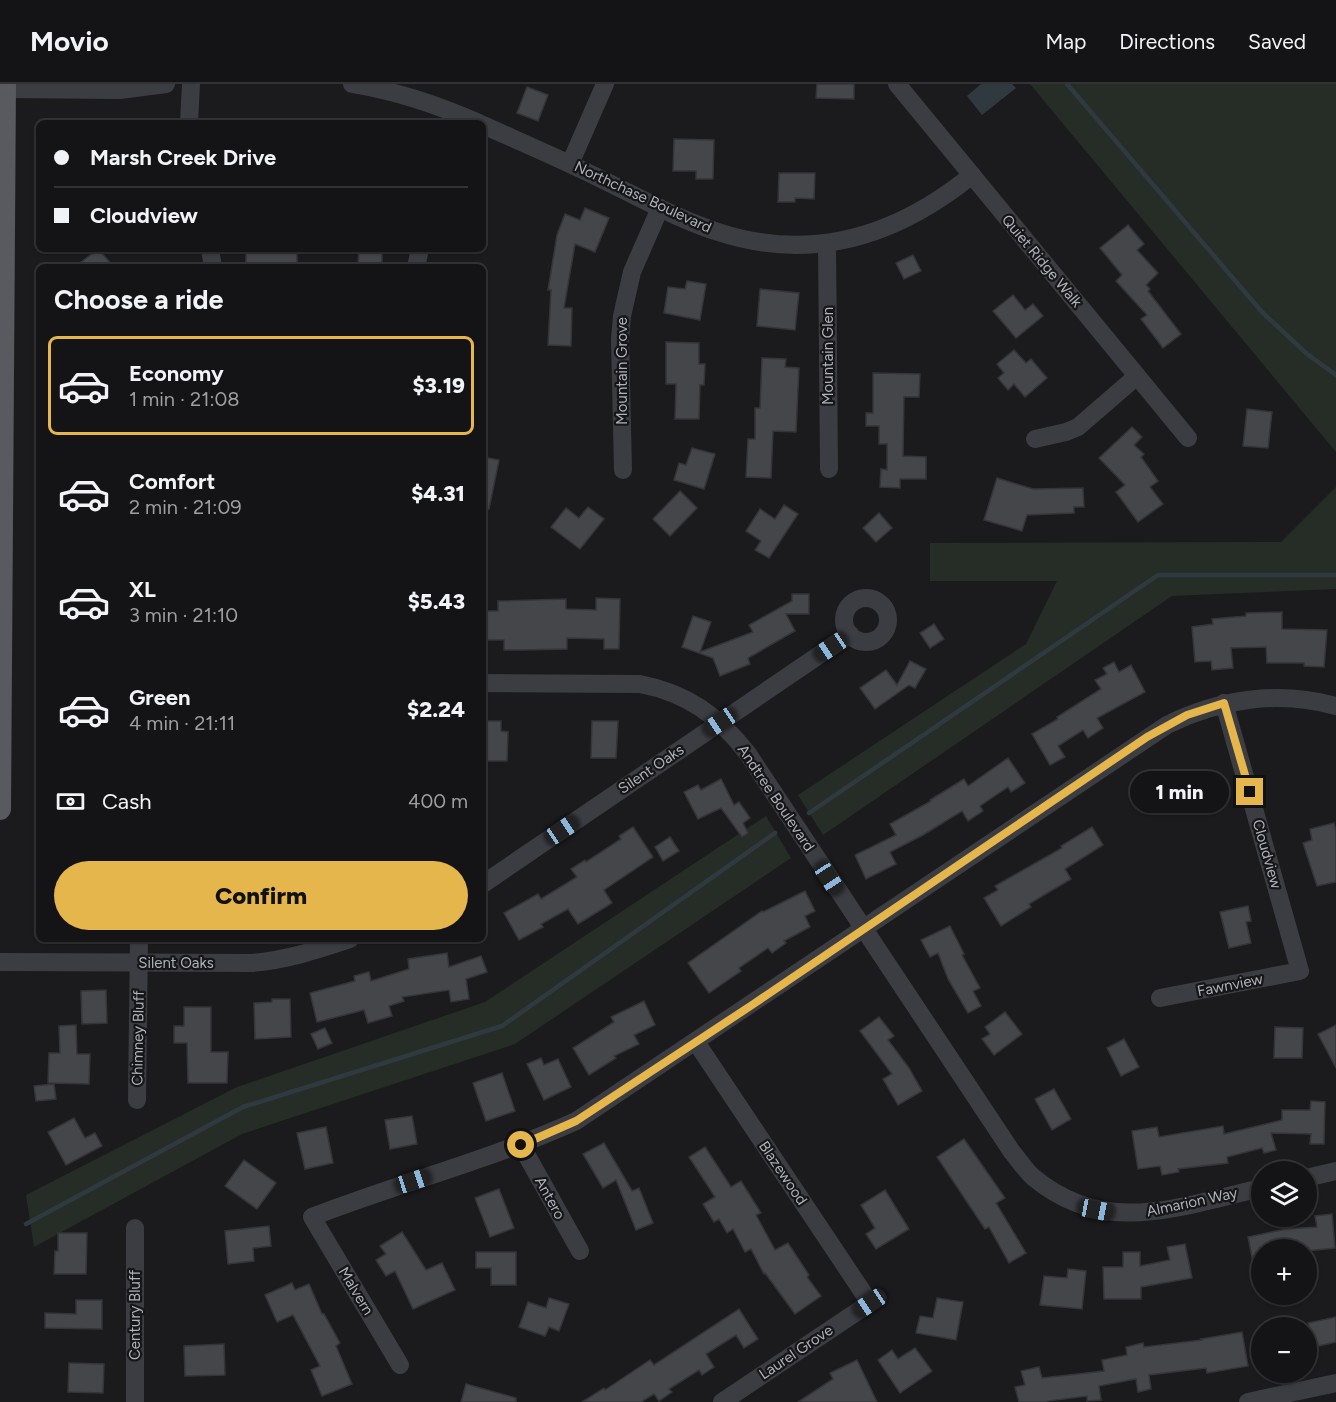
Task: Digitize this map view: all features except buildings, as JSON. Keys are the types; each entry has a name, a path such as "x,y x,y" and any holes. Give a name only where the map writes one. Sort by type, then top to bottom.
{"main road":[{"path":"0,809 4,87"}],"street":[{"path":"4,87 120,90 166,84"},
{"path":"189,120 191,84"},
{"name":"Northchase Boulevard","path":"352,84 393,87 471,120"},
{"path":"570,164 605,84"},
{"name":"Quiet Ridge Walk","path":"897,84 1188,438"},
{"name":"Northchase Boulevard","path":"486,127 660,208 718,232 743,239 780,244 827,243 859,237 908,219 931,206 972,175"},
{"name":"Mountain Grove","path":"623,470 620,339 622,316 632,272 660,208"},
{"name":"Mountain Glen","path":"827,243 829,469"},
{"path":"1035,439 1078,427 1137,376"},
{"name":"Silent Oaks","path":"486,882 850,634"},
{"name":"Andtree Boulevard","path":"486,683 640,684 682,697 720,722 748,754 1012,1152 1031,1175 1055,1193"},
{"path":"521,1145 576,1121 1147,737 1187,715 1224,703 1282,698 1336,706"},
{"name":"Cloudview","path":"1224,703 1300,971"},
{"name":"Chimney Bluff","path":"137,1100 139,942"},
{"name":"Silent Oaks","path":"0,962 252,963 305,954 340,942"},
{"name":"Fawnview","path":"1160,998 1300,971"},
{"name":"Blazewood","path":"696,1042 870,1303"},
{"name":"Malvern","path":"400,1365 312,1217 521,1145"},
{"name":"Antero","path":"521,1145 580,1251"},
{"path":"1317,1175 1336,1171"},
{"name":"Almarion Way","path":"1055,1193 1082,1206 1125,1214 1160,1210 1251,1190"},
{"name":"Century Bluff","path":"135,1228 135,1402"},
{"name":"Laurel Grove","path":"722,1402 870,1303"},
{"path":"1248,1402 1336,1383"}],"shaded area":[{"path":"981,84 1012,84 1016,88 982,115 967,96"},
{"path":"1030,84 1336,84 1336,452"},
{"path":"1336,487 1336,589 1172,596 823,835 798,795 1026,644 1057,581 930,581 930,543 1281,542"},
{"path":"766,816 791,858 515,1044 242,1134 34,1247 26,1195 237,1087 485,1002"}],"waterway":[{"path":"1067,84 1262,312 1307,354 1336,375"},
{"path":"809,813 1158,575 1336,575"},
{"path":"26,1224 243,1107 502,1026 775,833"}],"route":[{"path":"521,1145 576,1121 752,1005 1147,737 1187,715 1224,703 1250,792"}]}
